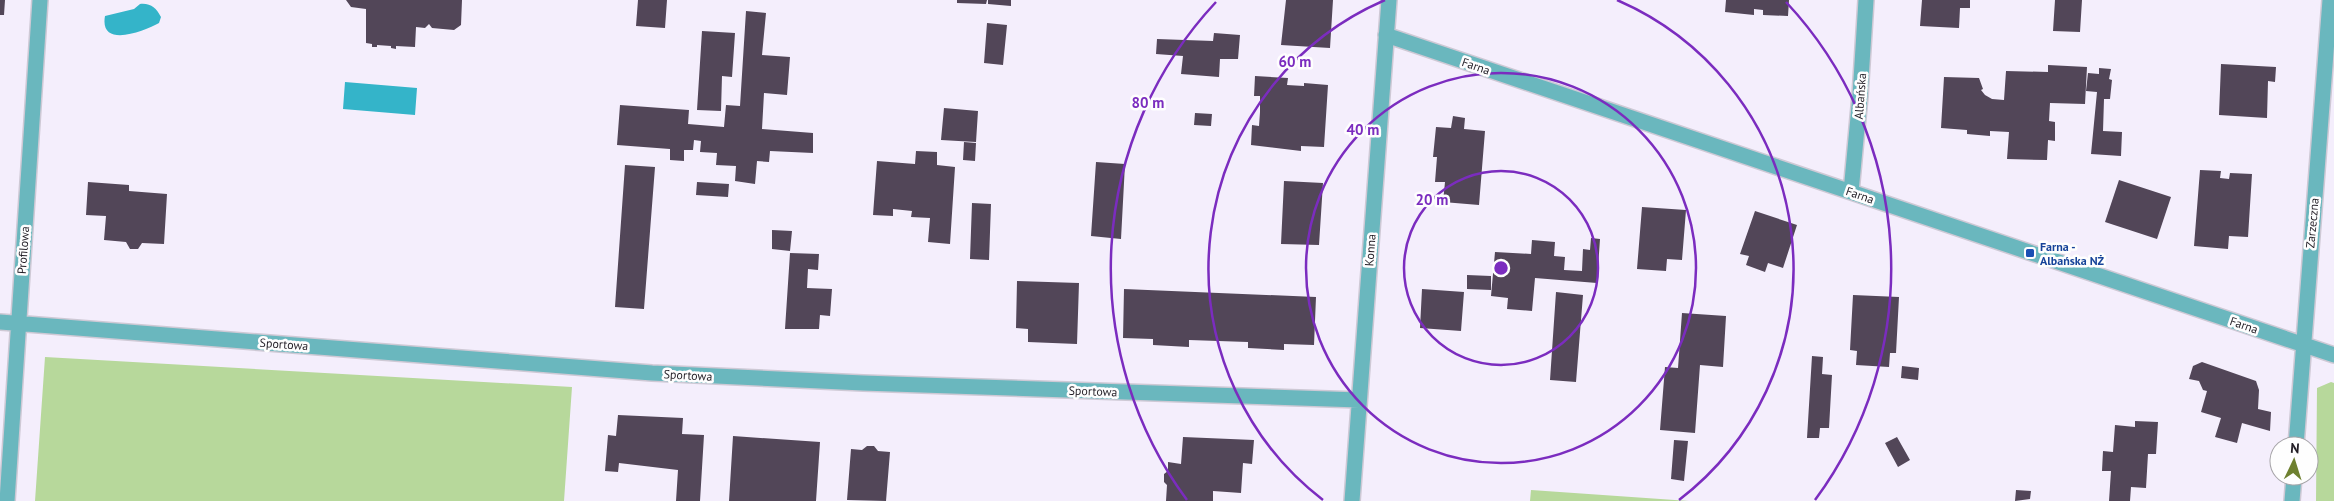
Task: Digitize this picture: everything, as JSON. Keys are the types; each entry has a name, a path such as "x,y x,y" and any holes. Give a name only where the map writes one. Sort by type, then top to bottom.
{"street":[{"name":"Profilowa","path":"7,501 40,0"},
{"name":"Konna","path":"1352,501 1389,0"},
{"name":"Albańska","path":"1851,192 1866,0"},
{"name":"Zarzeczna","path":"2297,436 2330,0"},
{"name":"Farna","path":"1386,35 2334,355"},
{"name":"Sportowa","path":"0,322 652,373 863,384 1359,400"},
{"path":"2292,501 2293,486"}],"green space":[{"path":"45,357 572,387 564,501 35,501"},
{"path":"2331,382 2334,383 2334,501 2316,501 2316,486 2319,486 2317,388"},
{"path":"1531,490 1689,501 1530,501"}],"water":[{"path":"140,4 150,5 155,9 161,17 159,23 144,30 124,35 116,35 109,32 105,26 105,16 134,9"},
{"path":"345,82 417,88 415,115 343,109"}],"building":[{"path":"0,0 5,0 4,15 0,15"},
{"path":"346,0 462,0 461,25 454,30 432,28 429,24 425,28 416,27 415,47 396,46 396,49 391,48 391,46 377,45 377,47 372,47 372,44 366,43 366,9 351,7"},
{"path":"638,0 667,0 665,28 636,26"},
{"path":"957,0 987,0 986,4 957,3"},
{"path":"988,0 1011,0 1011,6 988,4"},
{"path":"1286,0 1333,0 1330,48 1281,45"},
{"path":"1726,0 1789,0 1788,16 1763,15 1763,10 1754,9 1754,15 1725,12"},
{"path":"1922,0 1970,0 1970,8 1960,8 1959,28 1920,26"},
{"path":"2055,0 2082,0 2080,32 2053,31"},
{"path":"746,11 766,13 762,55 790,57 787,95 764,93 762,129 813,133 813,153 770,151 769,162 757,161 755,184 735,181 736,166 716,165 717,153 700,152 701,141 694,140 693,150 684,150 684,161 670,160 670,149 617,145 620,105 689,110 688,124 724,127 726,105 740,106"},
{"path":"987,23 1007,25 1003,65 984,63"},
{"path":"702,31 735,33 732,77 722,76 721,111 697,110"},
{"path":"1214,33 1240,35 1238,59 1220,59 1219,77 1181,74 1183,56 1156,54 1157,39 1213,41"},
{"path":"2221,64 2276,67 2275,82 2268,81 2267,118 2219,115"},
{"path":"2048,65 2087,67 2085,104 2050,103 2049,121 2055,122 2055,141 2048,140 2047,160 2007,159 2009,132 1990,131 1990,136 1967,134 1967,130 1941,128 1944,77 1979,78 1983,89 1981,90 1985,95 1992,99 2004,100 2006,71 2048,72"},
{"path":"2099,68 2111,69 2109,79 2112,80 2110,99 2104,99 2103,131 2122,132 2121,156 2091,154 2097,92 2086,91 2088,73 2099,74"},
{"path":"1255,76 1288,78 1287,85 1304,86 1304,83 1328,85 1324,147 1301,146 1301,151 1251,145 1252,125 1259,126 1260,112 1260,96 1254,96"},
{"path":"944,108 978,111 976,142 941,140"},
{"path":"1195,113 1212,114 1211,126 1194,125"},
{"path":"1453,116 1465,118 1464,129 1485,131 1479,205 1443,202 1445,182 1435,182 1437,157 1433,157 1436,127 1451,128"},
{"path":"964,142 976,143 975,161 963,160"},
{"path":"916,151 937,152 937,165 955,167 950,244 928,242 930,218 911,217 912,211 893,209 893,216 873,215 877,161 915,164"},
{"path":"1096,162 1125,164 1121,239 1091,236"},
{"path":"625,165 655,167 644,309 615,307"},
{"path":"2200,170 2221,171 2220,178 2229,179 2230,173 2252,174 2248,237 2229,236 2228,249 2194,246"},
{"path":"2119,180 2171,197 2157,239 2105,222"},
{"path":"1284,181 1323,183 1319,245 1281,244"},
{"path":"88,182 129,185 129,191 167,194 164,244 142,243 138,249 130,249 126,242 104,240 106,216 86,215"},
{"path":"697,182 729,184 728,197 696,195"},
{"path":"972,203 991,204 989,260 970,259"},
{"path":"1642,207 1686,210 1682,260 1667,259 1666,271 1637,269"},
{"path":"1755,211 1797,225 1783,268 1768,263 1765,272 1746,265 1749,256 1740,254"},
{"path":"772,230 792,231 790,251 772,249"},
{"path":"1591,238 1600,239 1597,283 1535,278 1532,311 1507,309 1508,298 1491,296 1495,252 1531,254 1532,240 1555,242 1554,256 1565,257 1564,270 1582,271 1583,249 1590,250"},
{"path":"790,253 819,254 818,270 808,269 807,288 832,289 830,316 820,315 819,329 785,329"},
{"path":"1467,275 1491,276 1491,290 1467,289"},
{"path":"1017,281 1079,283 1077,344 1028,342 1028,329 1016,328"},
{"path":"1124,289 1316,297 1314,345 1284,344 1284,350 1248,348 1248,342 1189,340 1189,347 1153,345 1153,339 1123,338"},
{"path":"1422,289 1464,292 1461,331 1420,328"},
{"path":"1556,292 1583,295 1576,382 1550,380"},
{"path":"1853,295 1899,297 1896,353 1890,353 1889,367 1856,365 1857,351 1850,350"},
{"path":"1682,313 1726,316 1723,367 1700,365 1695,433 1660,430 1665,367 1678,368"},
{"path":"1812,356 1823,357 1822,374 1832,375 1829,428 1820,428 1819,438 1807,438"},
{"path":"2202,362 2256,381 2259,390 2258,409 2271,412 2270,431 2242,423 2237,443 2215,437 2221,418 2201,412 2207,391 2203,390 2199,381 2189,379 2193,366"},
{"path":"1902,366 1919,368 1918,380 1901,378"},
{"path":"618,415 683,418 682,434 704,435 700,501 676,501 678,470 619,463 618,472 605,471 608,435 616,436"},
{"path":"2135,421 2158,422 2156,454 2148,454 2146,488 2131,487 2130,501 2109,501 2111,471 2102,471 2103,451 2113,452 2115,425 2135,427"},
{"path":"733,436 820,442 816,501 729,501"},
{"path":"1183,437 1254,440 1252,464 1243,463 1241,493 1213,491 1213,501 1166,501 1167,485 1164,482 1164,474 1168,471 1168,462 1181,464"},
{"path":"1897,437 1910,460 1898,467 1885,443"},
{"path":"1674,440 1688,441 1684,481 1671,479"},
{"path":"867,446 874,446 878,451 890,452 886,501 847,500 851,449 862,450"},
{"path":"2016,490 2031,491 2030,499 2015,501"}],"place":[{"name":"Farna - Albańska NŻ","path":"2030,253"}]}
